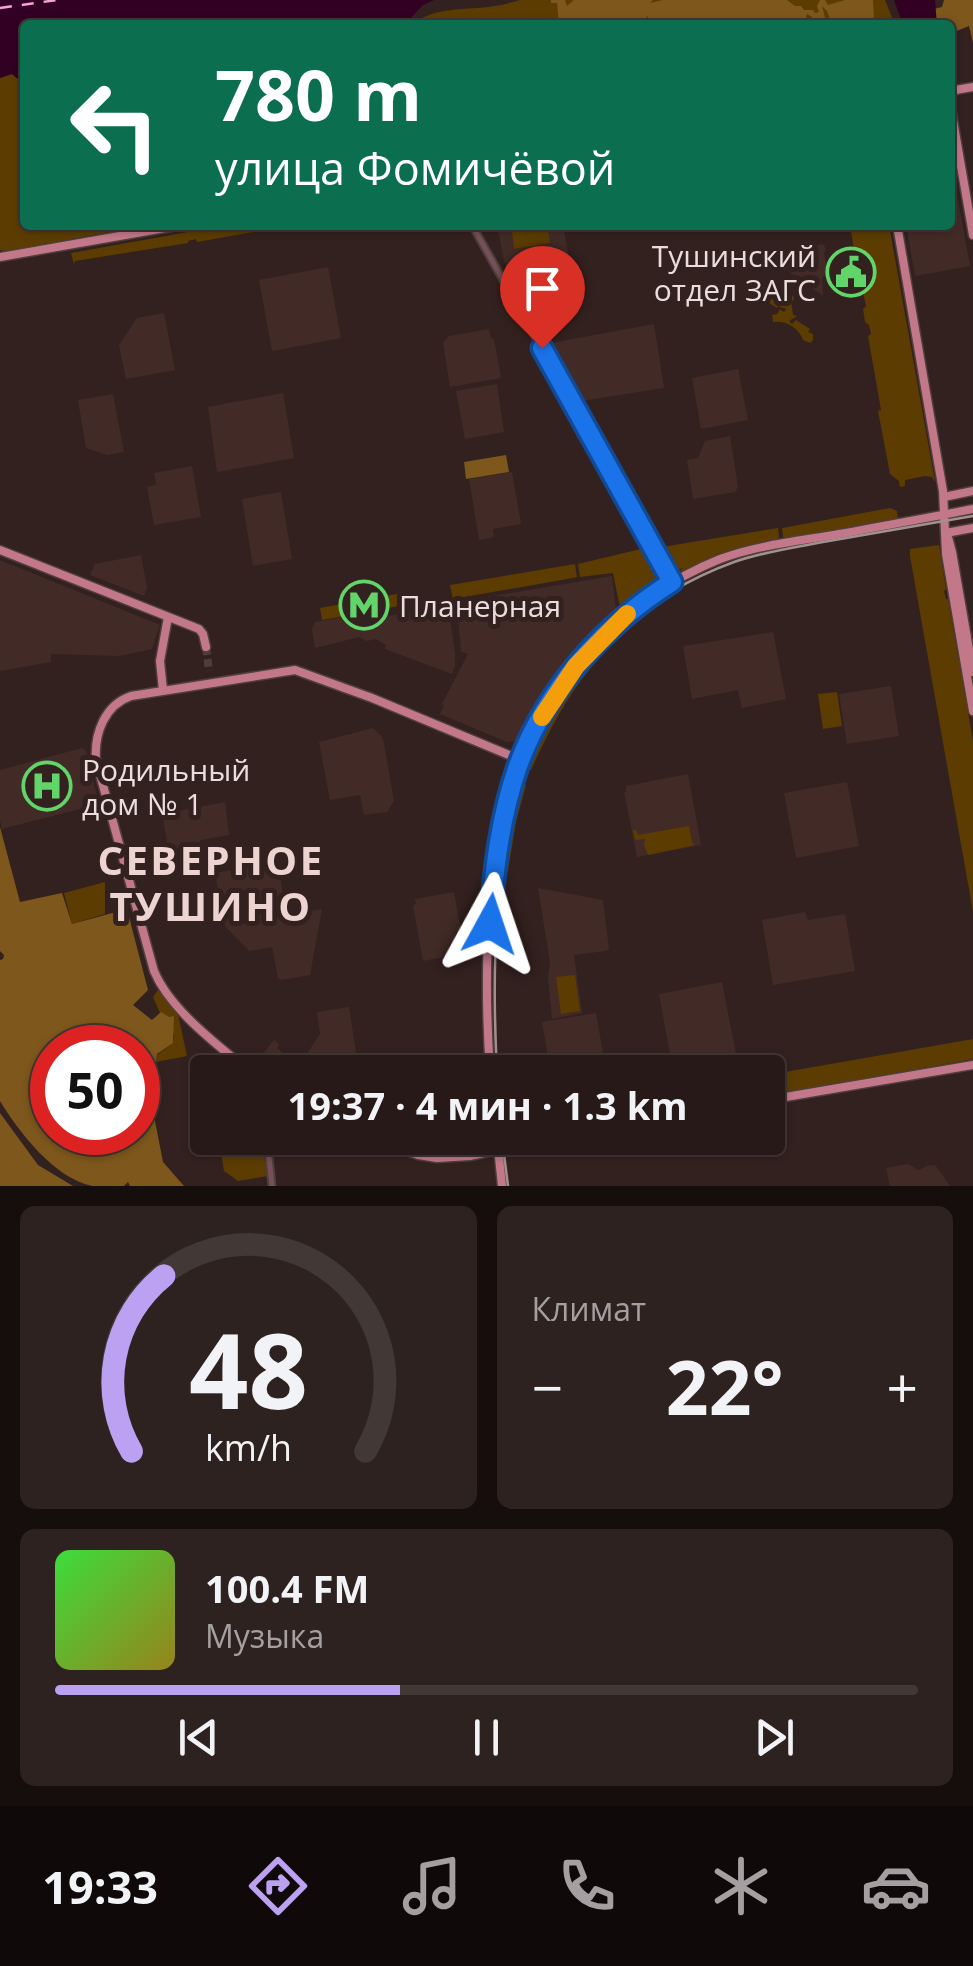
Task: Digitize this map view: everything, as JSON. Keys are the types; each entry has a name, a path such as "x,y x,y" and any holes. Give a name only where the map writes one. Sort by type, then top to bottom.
{"main road":[{"path":"955,131 973,234"},
{"path":"0,257 154,230"},
{"path":"898,230 944,496 946,554 973,710"},
{"path":"944,496 973,491"},
{"path":"490,1055 487,961 494,878 505,813 521,760 541,719 576,666 632,610 672,582 723,558 757,548 973,509"},
{"path":"946,533 973,528"},
{"path":"946,533 973,672"},
{"path":"0,550 197,629 202,632 206,647"},
{"path":"163,690 160,661 168,618"},
{"path":"231,1055 179,1009 161,986 151,962 97,768 97,738 113,706 127,697 210,677 295,670 521,760"},
{"path":"785,1097 973,1064"},
{"path":"423,1155 473,1155"},
{"path":"499,1155 502,1186"}],"street":[{"path":"475,230 672,582"},
{"path":"269,1155 272,1186"}],"shaded area":[{"path":"0,0 434,0 409,20 20,20 20,80 12,74 0,78"},
{"path":"520,0 885,0 893,20 418,20 438,12"},
{"path":"565,0 567,6 574,0 787,0 815,13 819,12 820,0 828,5 845,0 873,0 874,20 830,20 822,6 826,20 812,20 807,14 807,20 648,20 648,16 645,20 559,20 557,3 551,3"},
{"path":"894,0 935,0 937,20 901,20"},
{"path":"944,0 973,0 973,43 969,26 955,32 955,20 936,20 934,9 942,7"},
{"path":"12,74 20,80 20,230 120,230 0,250 0,78"},
{"path":"955,184 970,266 915,276 907,230 955,230"},
{"path":"199,230 265,230 197,242 196,239 74,264 71,253"},
{"path":"498,230 564,230 575,292 526,301 504,261"},
{"path":"548,230 550,243 514,249 512,231"},
{"path":"851,230 890,230 935,482 925,476 905,480 905,486 900,487 890,474 878,411 881,410 868,336 871,334 865,322 866,306"},
{"path":"823,244 829,275 822,277 823,296 769,257 778,247 795,251"},
{"path":"328,267 341,338 272,351 259,280"},
{"path":"786,290 781,298 788,303 793,295 793,315 797,316 789,321 792,324 796,320 810,329 810,343 791,326 773,322 772,315 786,309 758,296 774,296"},
{"path":"164,313 175,370 126,379 119,345 137,318"},
{"path":"654,324 664,388 581,401 551,343"},
{"path":"489,329 501,378 450,387 443,342 449,336"},
{"path":"738,369 748,420 701,429 692,378"},
{"path":"497,384 504,432 465,439 456,391"},
{"path":"283,393 294,458 217,472 208,407"},
{"path":"113,394 124,452 107,455 86,448 78,400"},
{"path":"730,436 738,487 735,492 693,499 687,460 698,458 705,441"},
{"path":"506,455 509,472 466,479 464,462"},
{"path":"192,466 201,517 154,525 147,487 156,485 154,473"},
{"path":"512,472 521,524 493,529 494,537 479,540 469,479"},
{"path":"281,492 292,559 253,566 242,499"},
{"path":"890,508 897,511 898,519 783,537 782,528"},
{"path":"778,528 779,538 716,554 717,557 677,573 683,568 670,572 657,549 661,550"},
{"path":"939,545 973,741 973,912 910,556 910,549"},
{"path":"645,548 661,579 622,606 613,573 580,577 578,564"},
{"path":"141,555 147,588 144,596 90,575 95,564"},
{"path":"0,560 160,625 152,649 120,656 51,654 51,662 0,671"},
{"path":"575,564 577,577 453,599 450,585"},
{"path":"612,576 616,610 563,670 551,677 516,741 507,742 440,714 468,654 461,652 457,602"},
{"path":"408,592 410,604 322,620 320,608"},
{"path":"448,605 455,653 452,674 385,649 386,645 376,639 367,641 359,637 315,648 315,622 353,615 357,622"},
{"path":"629,617 635,621 633,625 574,690 531,770 525,769 516,791 531,750 563,693 593,653"},
{"path":"773,632 786,699 742,708 738,690 692,699 683,646"},
{"path":"891,686 899,736 847,744 839,694"},
{"path":"837,692 842,726 823,729 818,694"},
{"path":"373,728 383,738 394,801 387,812 364,815 360,795 330,800 319,742"},
{"name":"Родильный дом № 1","path":"82,748 99,804 2,829 0,770"},
{"path":"688,774 701,845 637,857 626,786"},
{"path":"847,782 859,846 796,858 784,793"},
{"path":"524,784 508,871 503,873 499,869 511,811"},
{"path":"225,802 229,835 201,840 188,862 171,864 162,814"},
{"path":"689,826 695,845 648,855 645,839 635,840 633,830 638,835"},
{"path":"0,827 20,902 62,893 72,924 127,909 148,990 133,1005 152,1020 161,1012 174,1016 173,1043 160,1052 160,1025 30,1025 30,1141 0,1101 0,960 4,955 0,951"},
{"path":"278,862 286,915 322,909 310,975 281,980 272,947 249,951 225,926 215,873"},
{"path":"105,882 105,914 72,924 64,893"},
{"path":"538,888 603,900 609,949 574,955 582,1013 552,1019 550,962"},
{"path":"454,892 465,953 423,961 415,899"},
{"path":"805,912 808,920 845,914 855,971 773,985 762,920"},
{"path":"575,975 580,1011 561,1014 556,977"},
{"path":"722,982 736,1055 670,1055 659,994"},
{"path":"158,990 178,1014 187,1056 160,1061 160,1053 173,1043 174,1036 169,1018 160,1013 153,997"},
{"path":"349,1007 356,1055 306,1055 320,1034 317,1012"},
{"path":"596,1013 603,1055 548,1055 542,1022"},
{"path":"973,1039 973,1059 785,1093 785,1072"},
{"path":"274,1040 286,1055 262,1055"},
{"path":"0,1113 38,1165 73,1186 0,1186"},
{"path":"160,1147 163,1162 184,1186 130,1186 128,1182 124,1186 92,1186 42,1155 160,1155"},
{"path":"221,1155 264,1155 268,1176 238,1181 224,1171"},
{"path":"908,1164 918,1170 936,1166 950,1186 890,1186 886,1168"}],"ferry route":[{"path":"0,8 57,0"}],"tunnel":[{"path":"206,647 209,671"}],"tram line":[{"path":"496,1055 495,954 509,837 524,781 546,728 577,678 617,633 643,611 718,568 778,550 973,516"},
{"path":"504,1155 508,1186"}],"slow traffic":[{"path":"542,717 576,666 627,614"}],"place":[{"name":"Тушинский отдел ЗАГС","path":"851,272"},
{"name":"Планерная","path":"364,605"},
{"name":"Родильный дом № 1","path":"47,786"}],"district":[{"name":"СЕВЕРНОЕ ТУШИНО","path":"211,882"}],"route":[{"path":"490,924 505,813 518,766 535,730 566,679 593,647 632,610 672,582 542,348"}]}
